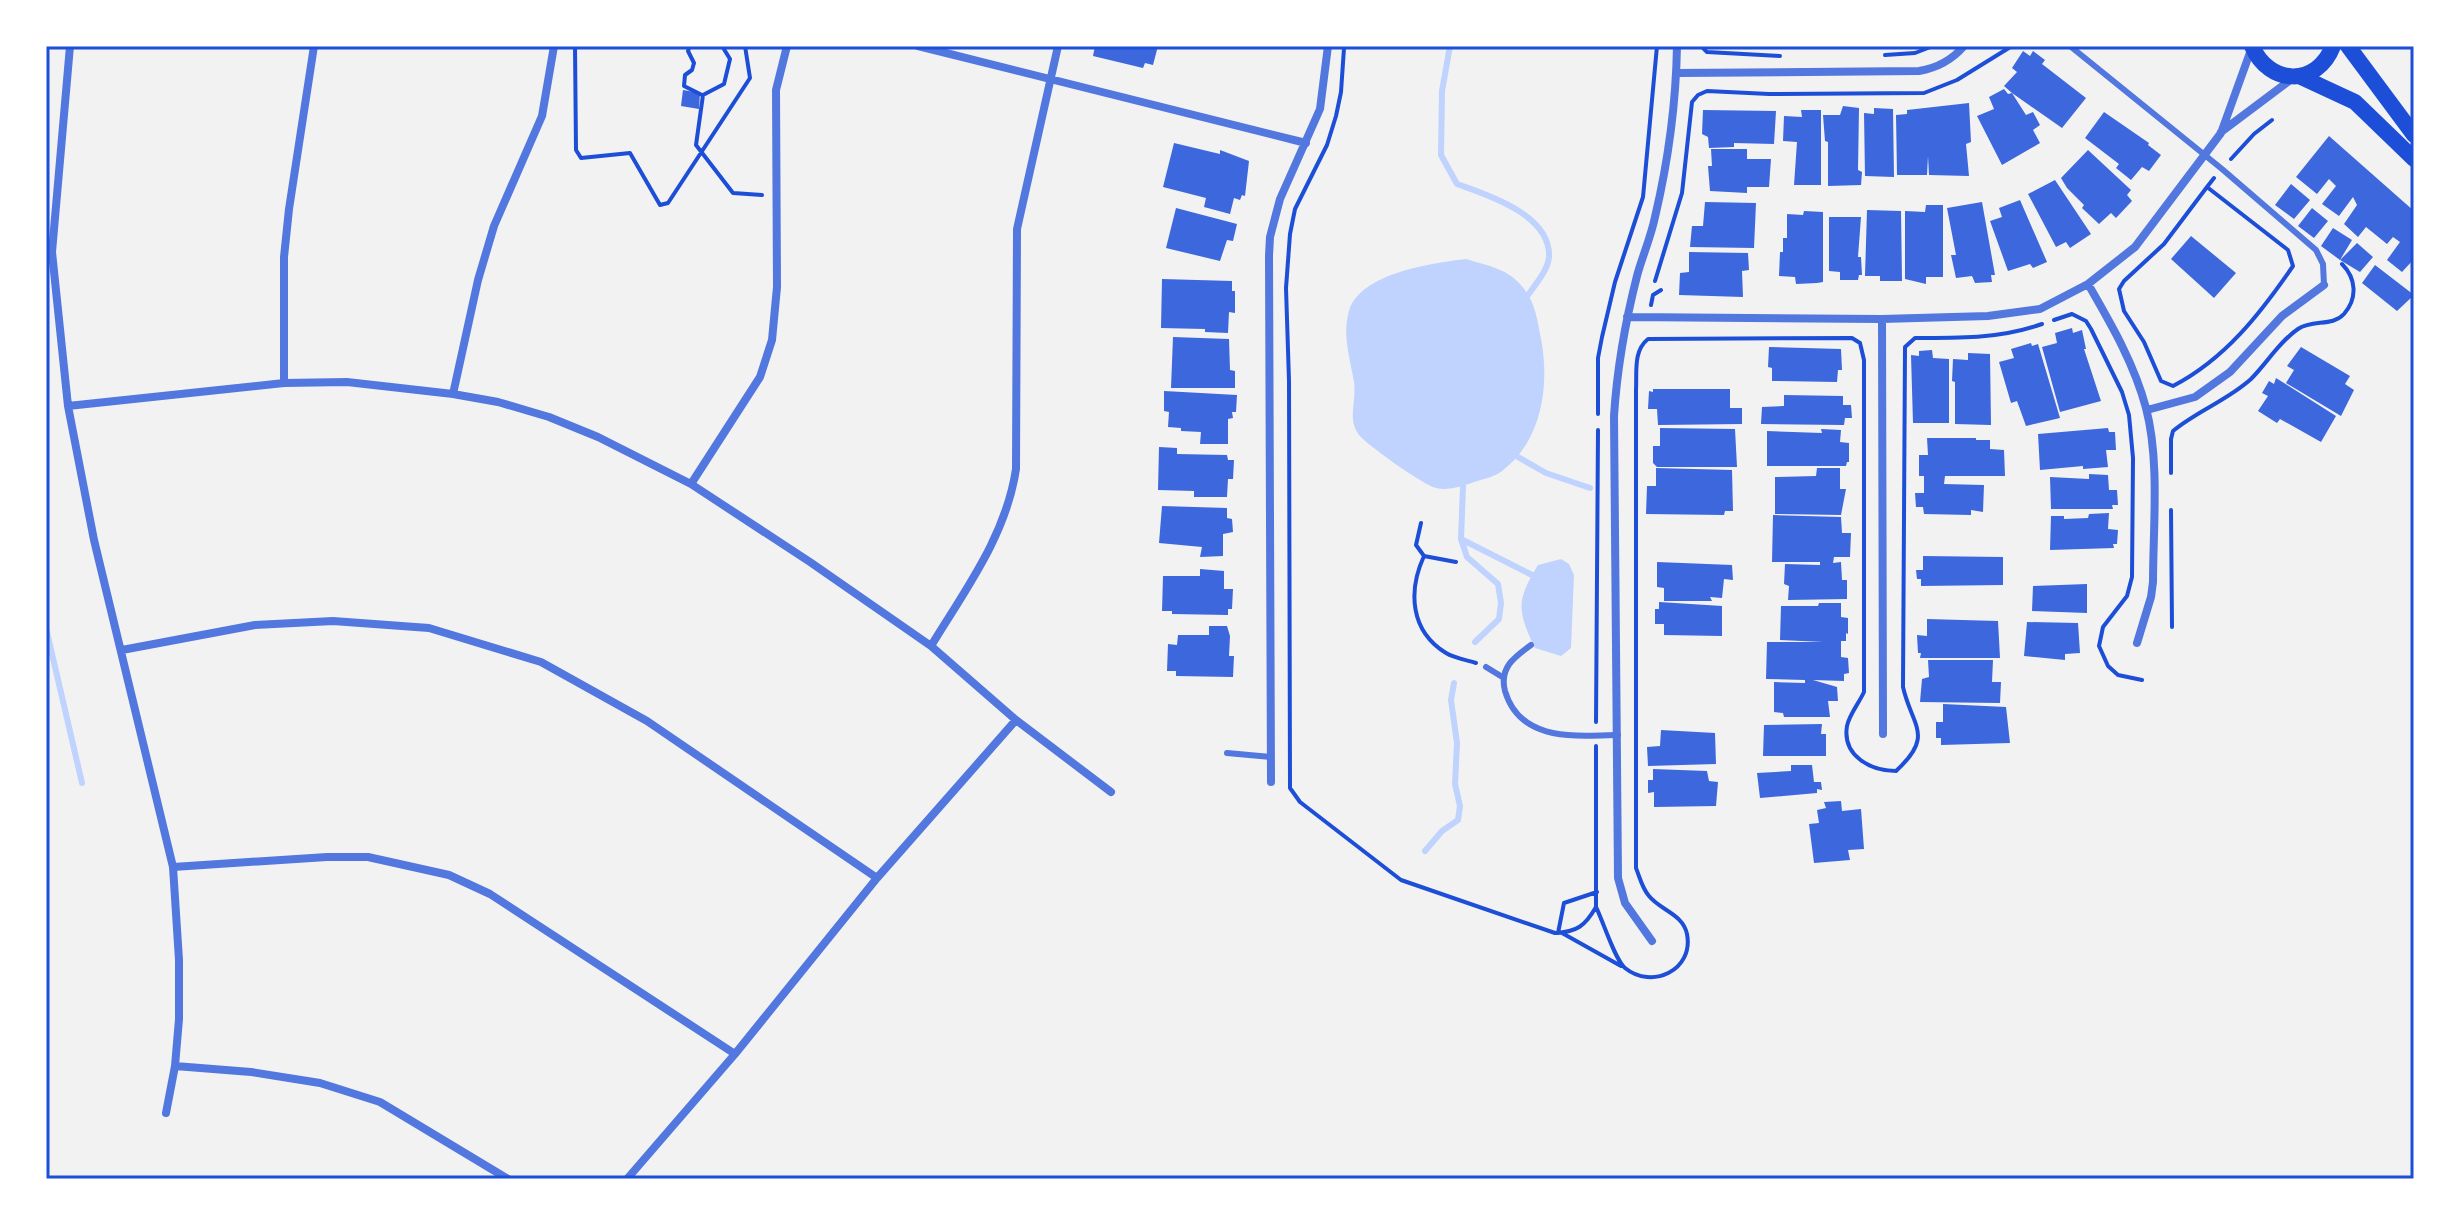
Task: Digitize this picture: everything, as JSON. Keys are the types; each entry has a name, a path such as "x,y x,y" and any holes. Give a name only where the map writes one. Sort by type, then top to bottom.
{"main road":[{"path":"2252,46 2269,69 2286,76 2297,76 2324,63 2333,46"},
{"path":"2348,46 2414,135"},
{"path":"2297,76 2355,102 2414,159"}],"street":[{"path":"70,46 49,252 68,406 94,540 173,867 179,960 175,1066 166,1113"},
{"path":"284,383 284,257 314,46"},
{"path":"453,394 478,280 494,226 542,116 554,46"},
{"path":"691,484 760,377 772,340 777,287 776,90 787,46"},
{"path":"918,46 1306,143"},
{"path":"931,646 987,558 1009,500 1016,469 1017,229 1058,46"},
{"path":"1271,782 1270,237 1280,199 1320,109 1328,46"},
{"path":"1652,941 1625,903 1619,888 1614,416 1617,369 1627,317 1663,178 1677,73 1677,46"},
{"path":"1677,73 1919,71 1933,69 1946,62 1964,46"},
{"path":"2221,133 2252,46"},
{"path":"1627,317 1882,319 1988,316 2040,309 2088,284 2135,247 2221,133 2297,76"},
{"path":"2088,284 2131,365 2147,410 2152,448 2153,582 2137,643"},
{"path":"2147,410 2186,400 2222,378 2247,357 2282,316 2324,285"},
{"path":"1882,319 1883,734"},
{"path":"68,406 284,383 347,382 453,394 498,402 549,417 598,437 691,484 810,562 931,646 1016,720 1111,792"},
{"path":"122,650 255,625 333,621 429,628 541,662 647,721 877,878"},
{"path":"627,1179 735,1054 877,878 1016,720"},
{"path":"173,867 368,857 449,875 490,894 735,1054"},
{"path":"175,1066 251,1072 320,1083 380,1102 508,1179"}],"lane":[{"path":"2070,46 2316,250 2323,264 2324,285"},
{"path":"1531,645 1508,664 1504,678 1507,698 1515,713 1522,720 1551,734 1618,735"},
{"path":"1486,667 1504,678"},
{"path":"1227,753 1271,757"}],"path":[{"path":"575,46 576,150 581,158 630,153 660,205 668,203 750,78 745,46"},
{"path":"690,46 688,51 694,63 692,70 685,75 684,86 703,95"},
{"path":"703,95 724,84 730,59 722,46"},
{"path":"1344,46 1336,116 1327,145 1295,209 1286,288 1290,788 1300,802 1401,880 1560,933 1638,975 1660,978 1676,969 1687,952 1687,932 1672,912 1651,899 1642,887 1636,868 1636,390 1638,353 1648,339 1852,338 1860,343 1864,360 1864,692 1847,724 1847,740 1854,754 1867,766 1881,771 1896,771 1917,745 1919,730 1906,702 1903,687 1905,347 1909,340 1915,338 2001,335 2072,314 2080,316 2091,329 2122,392 2129,415 2133,458 2131,587 2120,607 2103,627 2099,646 2108,666 2118,675 2142,680"},
{"path":"1623,967 1596,907 1598,358 1615,282 1643,197 1657,46"},
{"path":"1701,46 1707,52 1780,56"},
{"path":"1884,55 1915,53 1933,46"},
{"path":"703,95 696,145 733,193 762,195"},
{"path":"1655,281 1682,193 1692,102"},
{"path":"2207,187 2288,250 2293,266 2244,332 2191,377 2173,386 2161,381 2144,342 2124,311 2119,289 2164,244 2207,187 2222,169 2254,134 2272,120"},
{"path":"2171,486 2173,431 2250,379 2292,333 2303,326 2333,322 2344,314 2352,301 2354,286 2350,272 2342,264"},
{"path":"2171,502 2172,627"},
{"path":"1421,523 1416,545 1424,556 1456,562"},
{"path":"1424,556 1415,583 1413,605 1421,628 1428,639 1447,654 1486,667"},
{"path":"1560,933 1564,903 1597,892"},
{"path":"1560,933 1572,932 1586,923 1596,907"}],"water":[{"path":"1466,259 1508,274 1529,296 1535,310 1544,357 1543,393 1534,428 1516,459 1492,476 1459,487 1438,488 1397,465 1369,444 1354,426 1355,390 1347,346 1347,320 1356,298 1382,279 1417,267"},
{"path":"1561,559 1569,564 1574,575 1571,648 1561,656 1535,648 1522,615 1522,606 1526,588 1538,565"}],"building":[{"path":"1095,46 1158,46 1153,65 1145,63 1143,68 1093,56"},
{"path":"2023,51 2030,56 2033,51 2045,60 2042,64 2086,98 2062,128 2004,86 2017,72 2012,68"},
{"path":"2004,89 2008,94 2012,93 2026,115 2033,112 2040,125 2033,130 2040,143 2002,165 1977,116 1994,109 1989,97"},
{"path":"683,90 700,93 699,109 681,106"},
{"path":"1969,103 1971,142 1966,144 1969,176 1929,175 1928,156 1927,175 1897,175 1896,115 1907,114 1907,110"},
{"path":"1843,106 1859,108 1858,170 1862,172 1861,185 1828,186 1828,142 1825,141 1823,115 1840,115"},
{"path":"1874,108 1893,109 1894,177 1865,176 1864,113 1874,114"},
{"path":"1703,110 1776,111 1774,144 1734,143 1734,147 1709,148 1708,137 1702,134"},
{"path":"1801,110 1821,110 1821,185 1794,185 1797,142 1783,141 1784,116 1802,117"},
{"path":"2104,112 2161,155 2149,171 2142,167 2131,180 2116,168 2119,164 2085,138"},
{"path":"2329,136 2414,211 2414,259 2402,272 2387,260 2400,242 2393,237 2387,244 2366,227 2358,237 2344,224 2357,205 2353,197 2339,216 2322,204 2336,186 2329,179 2317,194 2296,177"},
{"path":"1174,143 1220,154 1220,150 1249,161 1245,196 1242,195 1240,200 1234,198 1230,214 1204,207 1206,198 1163,187"},
{"path":"1711,149 1747,149 1747,159 1771,159 1769,187 1747,187 1747,193 1710,191 1708,166 1712,166"},
{"path":"2088,150 2131,190 2127,195 2132,201 2116,218 2111,213 2099,224 2082,208 2084,205 2061,178"},
{"path":"2055,180 2091,234 2070,248 2066,242 2056,247 2028,194"},
{"path":"2291,184 2310,200 2294,219 2275,205"},
{"path":"2020,200 2047,262 2033,268 2030,264 2008,271 1990,221 2002,217 1999,208"},
{"path":"1705,202 1756,203 1754,248 1690,247 1692,226 1703,226"},
{"path":"1982,202 1995,275 1991,275 1992,282 1975,283 1972,276 1956,278 1951,255 1956,255 1947,208"},
{"path":"1926,205 1943,205 1943,277 1926,277 1926,284 1905,279 1905,211 1925,212"},
{"path":"1176,208 1237,224 1233,241 1227,240 1220,261 1166,248"},
{"path":"2312,208 2328,221 2314,238 2298,226"},
{"path":"1867,210 1901,211 1902,281 1880,281 1880,276 1865,276"},
{"path":"1804,211 1823,212 1823,282 1796,284 1795,277 1779,276 1780,252 1783,252 1783,238 1787,238 1787,214 1803,215"},
{"path":"1829,217 1861,217 1858,257 1861,257 1862,275 1858,280 1840,280 1840,272 1829,271"},
{"path":"2333,228 2352,240 2340,260 2321,246"},
{"path":"2191,236 2236,273 2214,298 2171,259"},
{"path":"2357,243 2373,257 2360,272 2340,260"},
{"path":"1689,252 1748,253 1749,270 1742,271 1743,297 1679,295 1680,273 1689,272"},
{"path":"2375,265 2414,295 2397,311 2362,283"},
{"path":"1162,279 1232,281 1235,313 1229,312 1228,333 1161,328"},
{"path":"2072,328 2073,333 2082,330 2084,349 2101,401 2060,412 2042,347 2057,343 2055,333"},
{"path":"1173,337 1229,339 1230,370 1235,371 1235,388 1171,388"},
{"path":"2031,343 2032,346 2038,344 2060,418 2026,426 2017,401 2011,403 1999,362 2014,358 2011,349"},
{"path":"1769,347 1841,349 1842,370 1838,370 1837,382 1772,381 1772,368 1768,367"},
{"path":"2301,347 2350,376 2345,384 2354,390 2341,416 2286,383 2294,370 2287,366"},
{"path":"1932,350 1933,358 1949,359 1949,423 1913,423 1911,355 1919,356 1919,351"},
{"path":"1968,353 1990,354 1991,425 1955,424 1953,359 1968,360"},
{"path":"2276,378 2336,416 2321,442 2280,419 2277,423 2258,411 2268,396 2262,393 2269,381 2274,384"},
{"path":"1653,389 1730,389 1730,408 1742,408 1742,424 1658,425 1657,409 1648,409 1649,391 1653,392"},
{"path":"1164,391 1237,395 1236,412 1232,412 1233,418 1228,419 1228,444 1200,444 1201,432 1168,427 1169,412 1164,411"},
{"path":"1784,395 1843,396 1843,405 1851,405 1852,418 1845,418 1844,425 1761,424 1762,407 1784,406"},
{"path":"1660,428 1735,429 1737,467 1657,467 1653,463 1653,446 1660,446"},
{"path":"2108,428 2109,432 2115,432 2116,450 2106,450 2108,467 2040,470 2038,434"},
{"path":"1821,429 1841,430 1840,442 1849,443 1849,462 1846,466 1767,466 1767,431 1822,433"},
{"path":"1927,438 1990,440 1990,449 2004,450 2005,476 1945,476 1944,484 1984,485 1983,512 1971,510 1971,515 1924,514 1923,507 1916,507 1915,493 1924,493 1924,476 1919,476 1919,455 1928,455"},
{"path":"1159,447 1177,448 1177,454 1227,455 1228,460 1234,460 1233,479 1228,479 1227,497 1194,497 1194,491 1158,490"},
{"path":"1656,468 1732,470 1733,511 1725,511 1724,515 1646,514 1647,486 1656,486"},
{"path":"1817,468 1840,468 1840,489 1846,489 1841,515 1775,514 1775,477 1816,476"},
{"path":"2089,474 2108,475 2109,490 2117,490 2118,505 2112,505 2113,509 2051,509 2050,477 2089,479"},
{"path":"1162,506 1227,508 1227,518 1232,519 1233,532 1223,534 1223,556 1200,557 1202,547 1159,543"},
{"path":"2109,513 2108,529 2118,530 2114,548 2050,550 2051,516 2088,518 2089,514"},
{"path":"1773,515 1841,517 1842,533 1851,533 1850,557 1834,557 1833,563 1841,562 1842,580 1847,580 1847,599 1788,600 1789,586 1784,584 1785,564 1820,565 1820,562 1772,562"},
{"path":"1923,556 2003,557 2003,585 1921,586 1916,570 1923,570"},
{"path":"1657,562 1732,565 1733,580 1724,579 1722,598 1710,597 1712,601 1664,601 1664,588 1657,587"},
{"path":"1200,569 1224,571 1224,589 1233,589 1232,609 1228,609 1228,615 1162,611 1163,576 1200,576"},
{"path":"2087,584 2087,613 2032,611 2033,586"},
{"path":"1659,602 1722,606 1722,636 1664,635 1664,624 1655,624 1655,609 1659,609"},
{"path":"1819,603 1841,603 1841,617 1848,618 1846,641 1841,641 1841,657 1848,658 1849,673 1844,674 1844,681 1813,680 1837,687 1838,701 1828,701 1830,717 1784,717 1783,713 1774,712 1774,682 1805,683 1805,680 1766,679 1767,642 1823,642 1780,640 1781,606 1818,606"},
{"path":"1927,619 1998,621 2000,658 1920,658 1917,635 1927,636"},
{"path":"2027,622 2078,623 2080,653 2065,654 2065,660 2024,656"},
{"path":"1209,626 1227,626 1229,656 1234,656 1233,677 1176,676 1176,671 1167,671 1168,644 1177,645 1178,635 1209,635"},
{"path":"1928,660 1993,660 1992,682 2001,682 2000,703 1920,702 1922,679 1929,677"},
{"path":"1943,704 2006,707 2010,743 1941,745 1941,738 1936,738 1936,722 1943,722"},
{"path":"1822,724 1821,734 1826,734 1826,756 1763,756 1764,725"},
{"path":"1661,730 1715,733 1716,764 1648,766 1647,747 1660,746"},
{"path":"1791,765 1812,765 1814,782 1821,782 1822,790 1760,798 1757,773 1791,771"},
{"path":"1653,769 1707,771 1709,781 1718,782 1716,806 1654,807 1654,792 1648,793 1648,780 1653,780"},
{"path":"1841,801 1842,811 1861,809 1864,849 1848,850 1850,860 1814,863 1809,824 1819,823 1817,810 1826,808 1824,802"}],"waterway":[{"path":"1450,46 1442,91 1441,155 1457,184 1515,209 1540,229 1547,242 1549,257 1544,272 1528,295"},
{"path":"1518,457 1546,473 1590,488"},
{"path":"1463,486 1461,539 1467,557 1498,584 1501,603 1499,619 1475,642"},
{"path":"1461,539 1532,575"},
{"path":"46,628 82,783"},
{"path":"1425,851 1442,831 1458,820 1460,806 1455,784 1457,743 1451,700 1454,683"}]}
